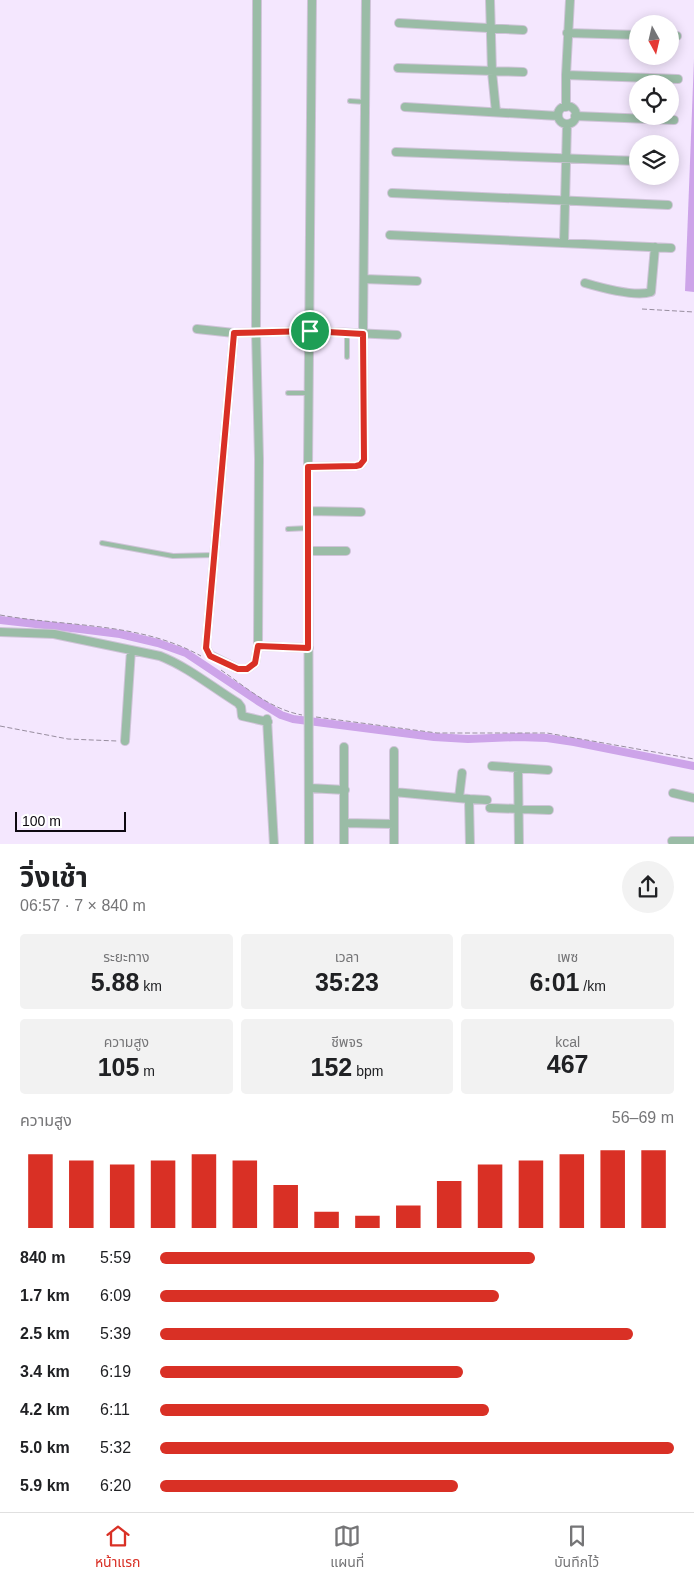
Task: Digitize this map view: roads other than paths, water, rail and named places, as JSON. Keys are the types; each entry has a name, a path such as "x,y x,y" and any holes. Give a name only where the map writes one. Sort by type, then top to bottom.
{"street":[{"path":"234,333 206,648 210,656 238,669 247,669 255,663 258,646 259,459 256,332 257,0"},
{"path":"310,844 308,467 312,0"},
{"path":"308,467 356,466 362,463 366,0"},
{"path":"490,0 492,72 496,112"},
{"path":"566,106 570,0"},
{"path":"398,23 523,30"},
{"path":"568,32 629,35"},
{"path":"398,68 523,72"},
{"path":"566,75 629,77"},
{"path":"566,106 559,111 560,122 567,124 574,121 576,116"},
{"path":"566,106 572,108 576,116"},
{"path":"405,108 558,116"},
{"path":"576,116 629,118"},
{"path":"564,242 567,124"},
{"path":"396,152 629,161"},
{"path":"392,193 668,205"},
{"path":"390,235 671,248"},
{"path":"586,283 619,291 651,292 655,247"},
{"path":"364,279 418,281"},
{"path":"197,329 234,333 310,331 397,335"},
{"path":"308,510 360,512"},
{"path":"308,551 346,551"},
{"path":"0,632 54,634 160,656 172,660 238,702 241,707 242,716 268,720 274,844"},
{"path":"258,646 308,648"},
{"path":"125,741 131,650"},
{"path":"344,747 344,844"},
{"path":"394,750 394,844"},
{"path":"492,766 548,770"},
{"path":"518,769 520,844"},
{"path":"459,798 462,773"},
{"path":"309,788 344,790"},
{"path":"394,792 487,800"},
{"path":"673,793 694,798"},
{"path":"469,799 470,844"},
{"path":"490,808 549,810"},
{"path":"344,823 394,824"},
{"path":"672,841 694,841"}],"lane":[{"path":"350,101 365,102"},
{"path":"347,334 347,357"},
{"path":"288,393 309,393"},
{"path":"288,529 308,528"},
{"path":"102,543 173,556 214,555"}],"waterway":[{"path":"0,620 120,634 158,643 186,653 258,701 281,715 293,719 434,737 468,739 547,738 694,766"}]}
